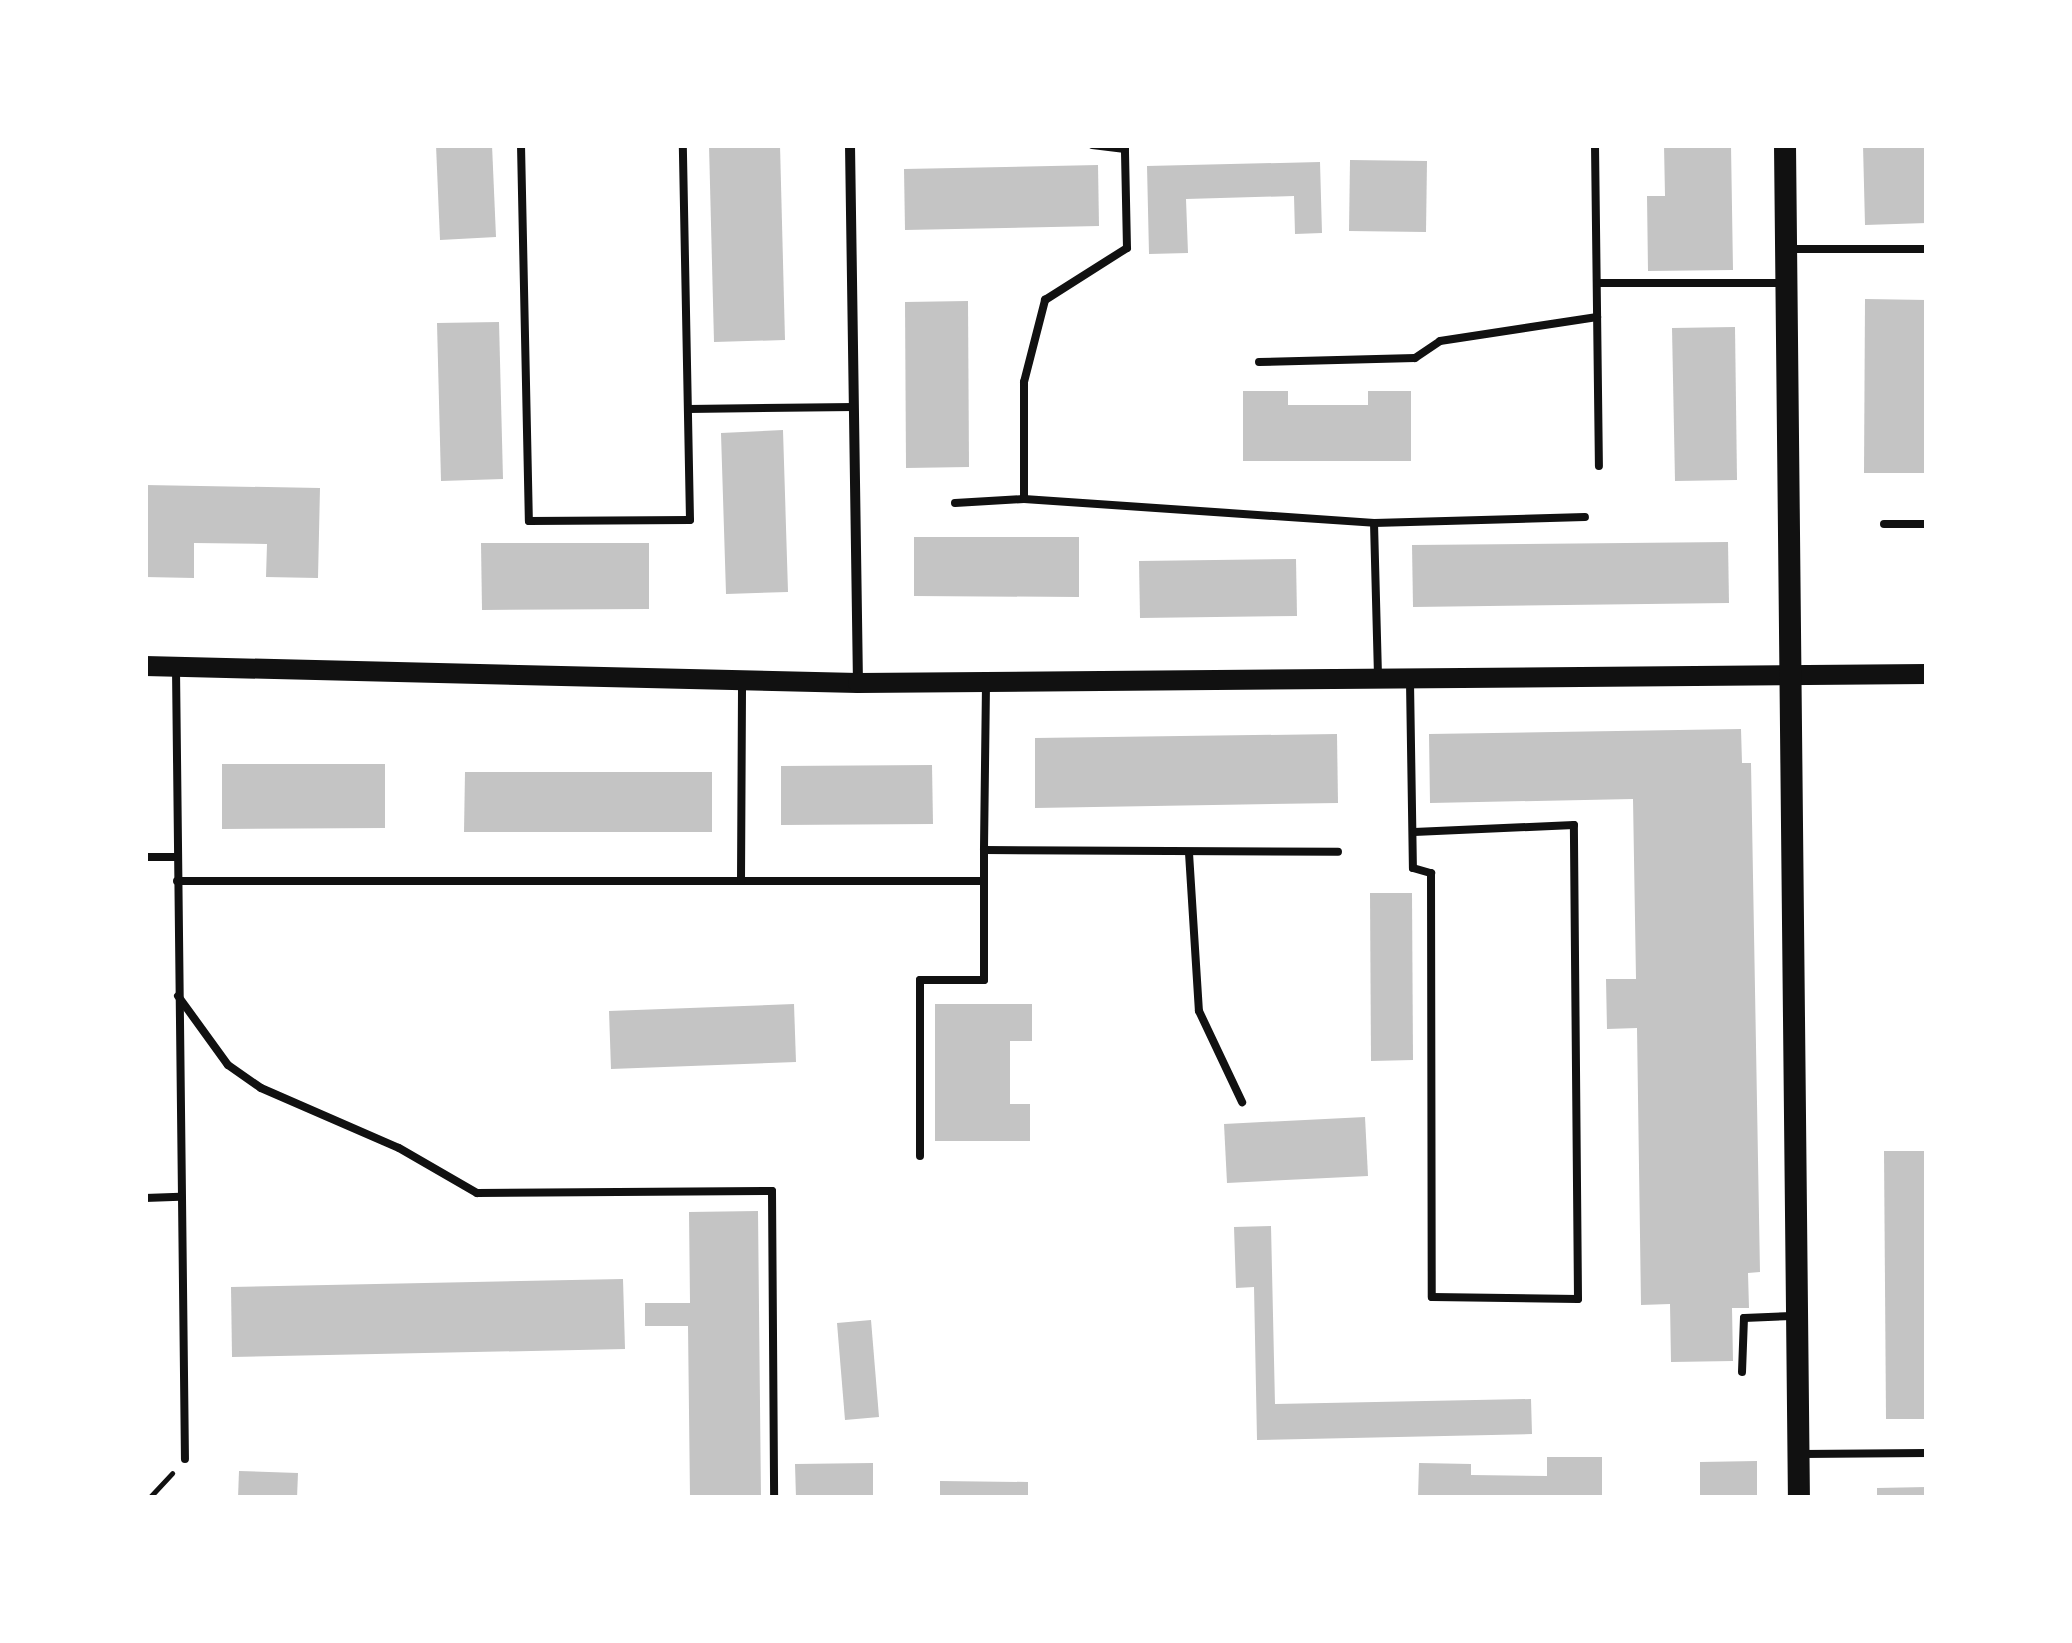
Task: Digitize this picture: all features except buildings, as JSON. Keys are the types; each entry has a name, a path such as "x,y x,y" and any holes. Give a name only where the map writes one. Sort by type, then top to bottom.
{"main road":[{"path":"1785,145 1799,1498"},
{"path":"145,666 858,683 1927,674"}],"street":[{"path":"850,145 858,683"}],"lane":[{"path":"521,145 529,521 690,520 684,145"},
{"path":"1024,499 1024,382 1045,300 1127,248 1125,149 1092,145"},
{"path":"1595,145 1599,466"},
{"path":"1786,249 1927,249"},
{"path":"1597,283 1787,283"},
{"path":"1259,362 1415,358 1440,341 1598,317"},
{"path":"688,409 854,407"},
{"path":"955,503 1024,499 1374,523 1585,517"},
{"path":"1374,523 1378,678"},
{"path":"1884,524 1927,524"},
{"path":"176,666 184,1459"},
{"path":"1410,678 1413,868 1431,874 1432,1298 1578,1299 1574,824 1414,832"},
{"path":"740,881 742,680"},
{"path":"920,1156 920,980 984,980 986,683"},
{"path":"984,850 1338,852"},
{"path":"1189,853 1199,1011 1242,1102"},
{"path":"145,857 177,857"},
{"path":"178,881 984,881"},
{"path":"178,996 228,1065 261,1088 399,1148 477,1193 772,1190 774,1498"},
{"path":"145,1198 180,1198"},
{"path":"1742,1372 1744,1318 1797,1316"},
{"path":"1798,1454 1927,1453"}],"path":[{"path":"149,1498 184,1459"}]}
